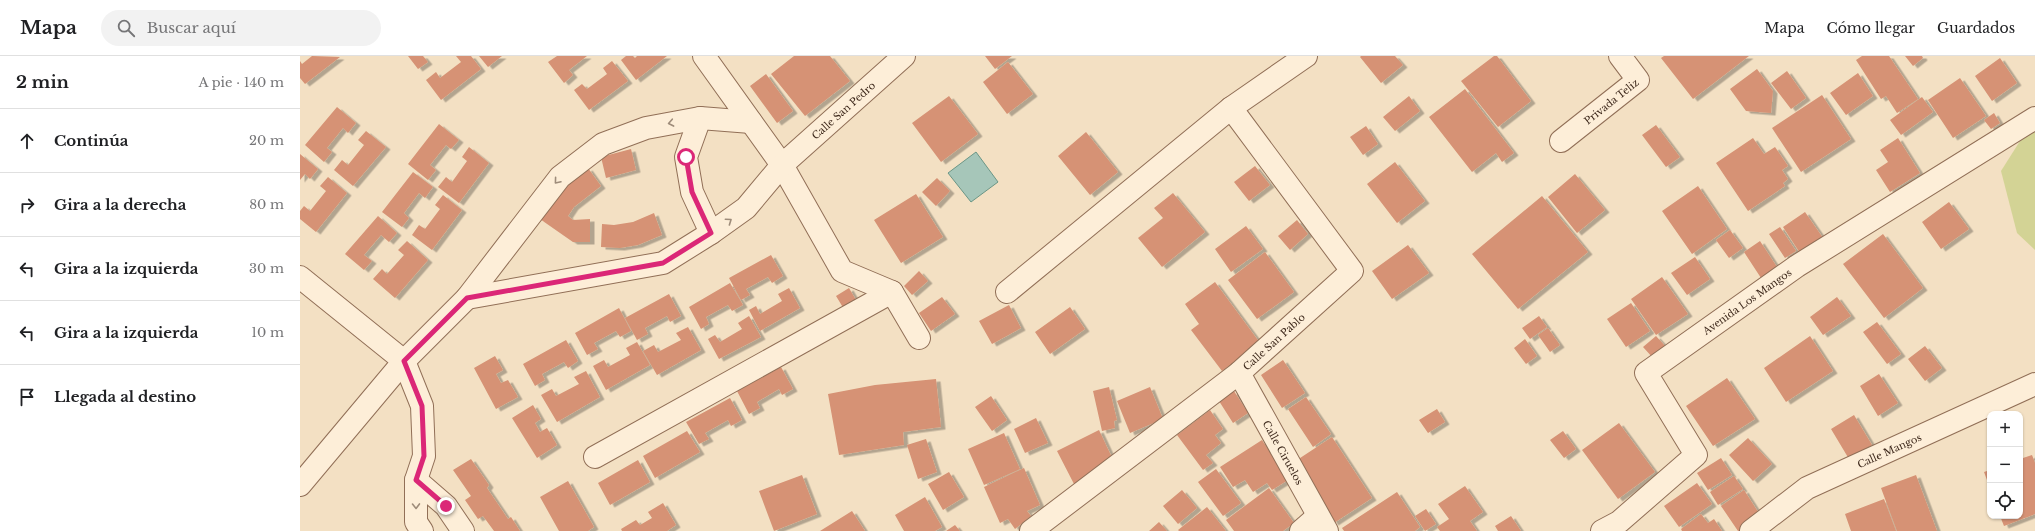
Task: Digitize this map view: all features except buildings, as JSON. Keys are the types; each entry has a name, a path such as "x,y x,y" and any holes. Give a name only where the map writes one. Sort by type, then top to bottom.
{"street":[{"path":"704,56 782,165 842,271 892,292 919,338"},
{"name":"Calle San Pedro","path":"467,298 663,263 711,233 746,208 782,165 904,56"},
{"path":"1007,292 1231,108 1306,56"},
{"name":"Privada Teliz","path":"1561,141 1638,80 1620,56"},
{"name":"Calle San Pablo","path":"1031,531 1239,373 1352,271 1231,108"},
{"path":"300,484 404,361 467,298 560,177 603,144 646,128 700,118 751,122"},
{"path":"700,118 686,157 692,192 711,233"},
{"name":"Avenida Los Mangos","path":"1602,531 1619,522 1696,455 1646,373 1797,266 2035,118"},
{"path":"300,277 404,361 422,406 424,456 416,480 416,522 422,531"},
{"path":"595,457 892,292"},
{"name":"Calle Ciruelos","path":"1239,373 1323,523"},
{"name":"Calle Mangos","path":"1751,531 1807,488 2035,384"},
{"path":"416,480 446,506 463,531"},
{"path":"1301,531 1323,523"}],"green space":[{"path":"2035,131 2035,250 2017,233 2001,171 2020,141"}],"shaded area":[{"path":"976,152 998,182 971,202 948,173"}],"route":[{"path":"446,506 416,480 424,456 422,406 404,361 467,298 663,263 711,233 692,192 686,157"}]}
